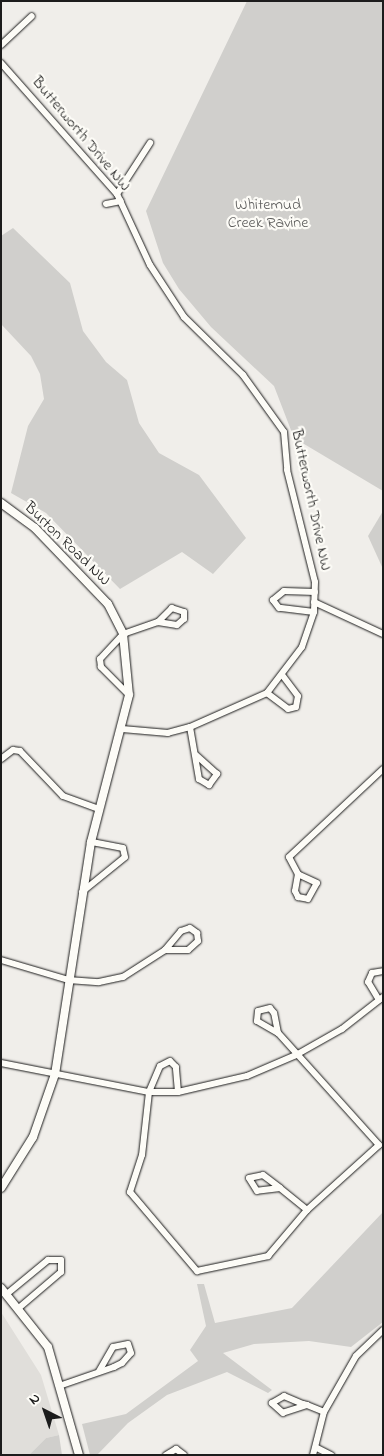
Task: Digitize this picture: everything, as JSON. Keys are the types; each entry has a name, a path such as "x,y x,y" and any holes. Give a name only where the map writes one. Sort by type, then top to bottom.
{"street":[{"path":"1,45 32,16"},
{"name":"Butterworth Drive NW","path":"1,63 117,194 150,265 184,317 243,375 284,432 287,470 315,592 314,612 302,648 283,676 267,693 190,727 168,733 122,729"},
{"path":"117,194 150,143"},
{"path":"106,204 120,201"},
{"name":"Burton Road NW","path":"1,503 22,516 99,591 123,634 129,696 122,729 98,810 91,842 68,980 55,1074 33,1138 4,1177 1,1188"},
{"name":"Butterworth Drive NW","path":"314,612 279,608 273,600 284,591 315,592"},
{"path":"314,602 383,634"},
{"path":"129,696 100,663 123,634 158,622"},
{"path":"267,693 288,709 296,707 298,696 283,676"},
{"path":"190,727 199,779 209,785 217,774 196,755"},
{"path":"1,759 20,750 63,796 98,810"},
{"path":"298,874 289,857 383,769"},
{"path":"82,892 125,857 123,848 91,842"},
{"path":"1,960 68,980 98,982 123,978 165,950 181,931 190,928 197,933 198,941 188,950 165,950"},
{"path":"1,1063 149,1092 178,1092 247,1076 296,1055 342,1030 381,999 368,982 372,973 383,971"},
{"path":"178,1092 176,1067 170,1061 160,1066 149,1092 142,1155 130,1192 197,1272 268,1256 307,1210 379,1145 296,1055 278,1032"},
{"path":"280,1188 258,1191 249,1178 258,1172 280,1188 307,1210"},
{"path":"20,1307 61,1272 61,1260 48,1260 5,1291 20,1307 48,1347 62,1384 79,1455"},
{"path":"313,1455 317,1448 324,1412 356,1356 383,1330"},
{"path":"62,1384 99,1371 128,1358 128,1344 113,1347 99,1371"},
{"path":"307,1405 283,1413 272,1402 284,1396 307,1405 324,1412"},
{"path":"317,1448 331,1455"},
{"path":"166,1455 176,1449 184,1455"}],"shaded area":[{"path":"1,1312 41,1375 59,1435 46,1438 29,1455 1,1455"}],"green space":[{"name":"Whitemud Creek Ravine","path":"247,1 383,1 383,491 294,438 274,386 211,327 179,289 163,263 146,211"},
{"path":"13,228 70,283 83,331 106,362 127,380 139,423 159,453 199,475 246,538 213,574 182,552 120,589 46,513 11,493 28,426 44,399 40,374 31,356 1,324 1,236"},
{"path":"383,511 383,569 368,536"},
{"path":"383,1212 383,1322 351,1347 309,1341 254,1344 223,1353 272,1390 268,1393 227,1372 167,1395 128,1423 97,1455 90,1455 82,1424 126,1414 198,1361 190,1350 206,1326 197,1284 204,1284 215,1323 292,1308"},
{"path":"59,1435 62,1455 29,1455 46,1438"}]}
